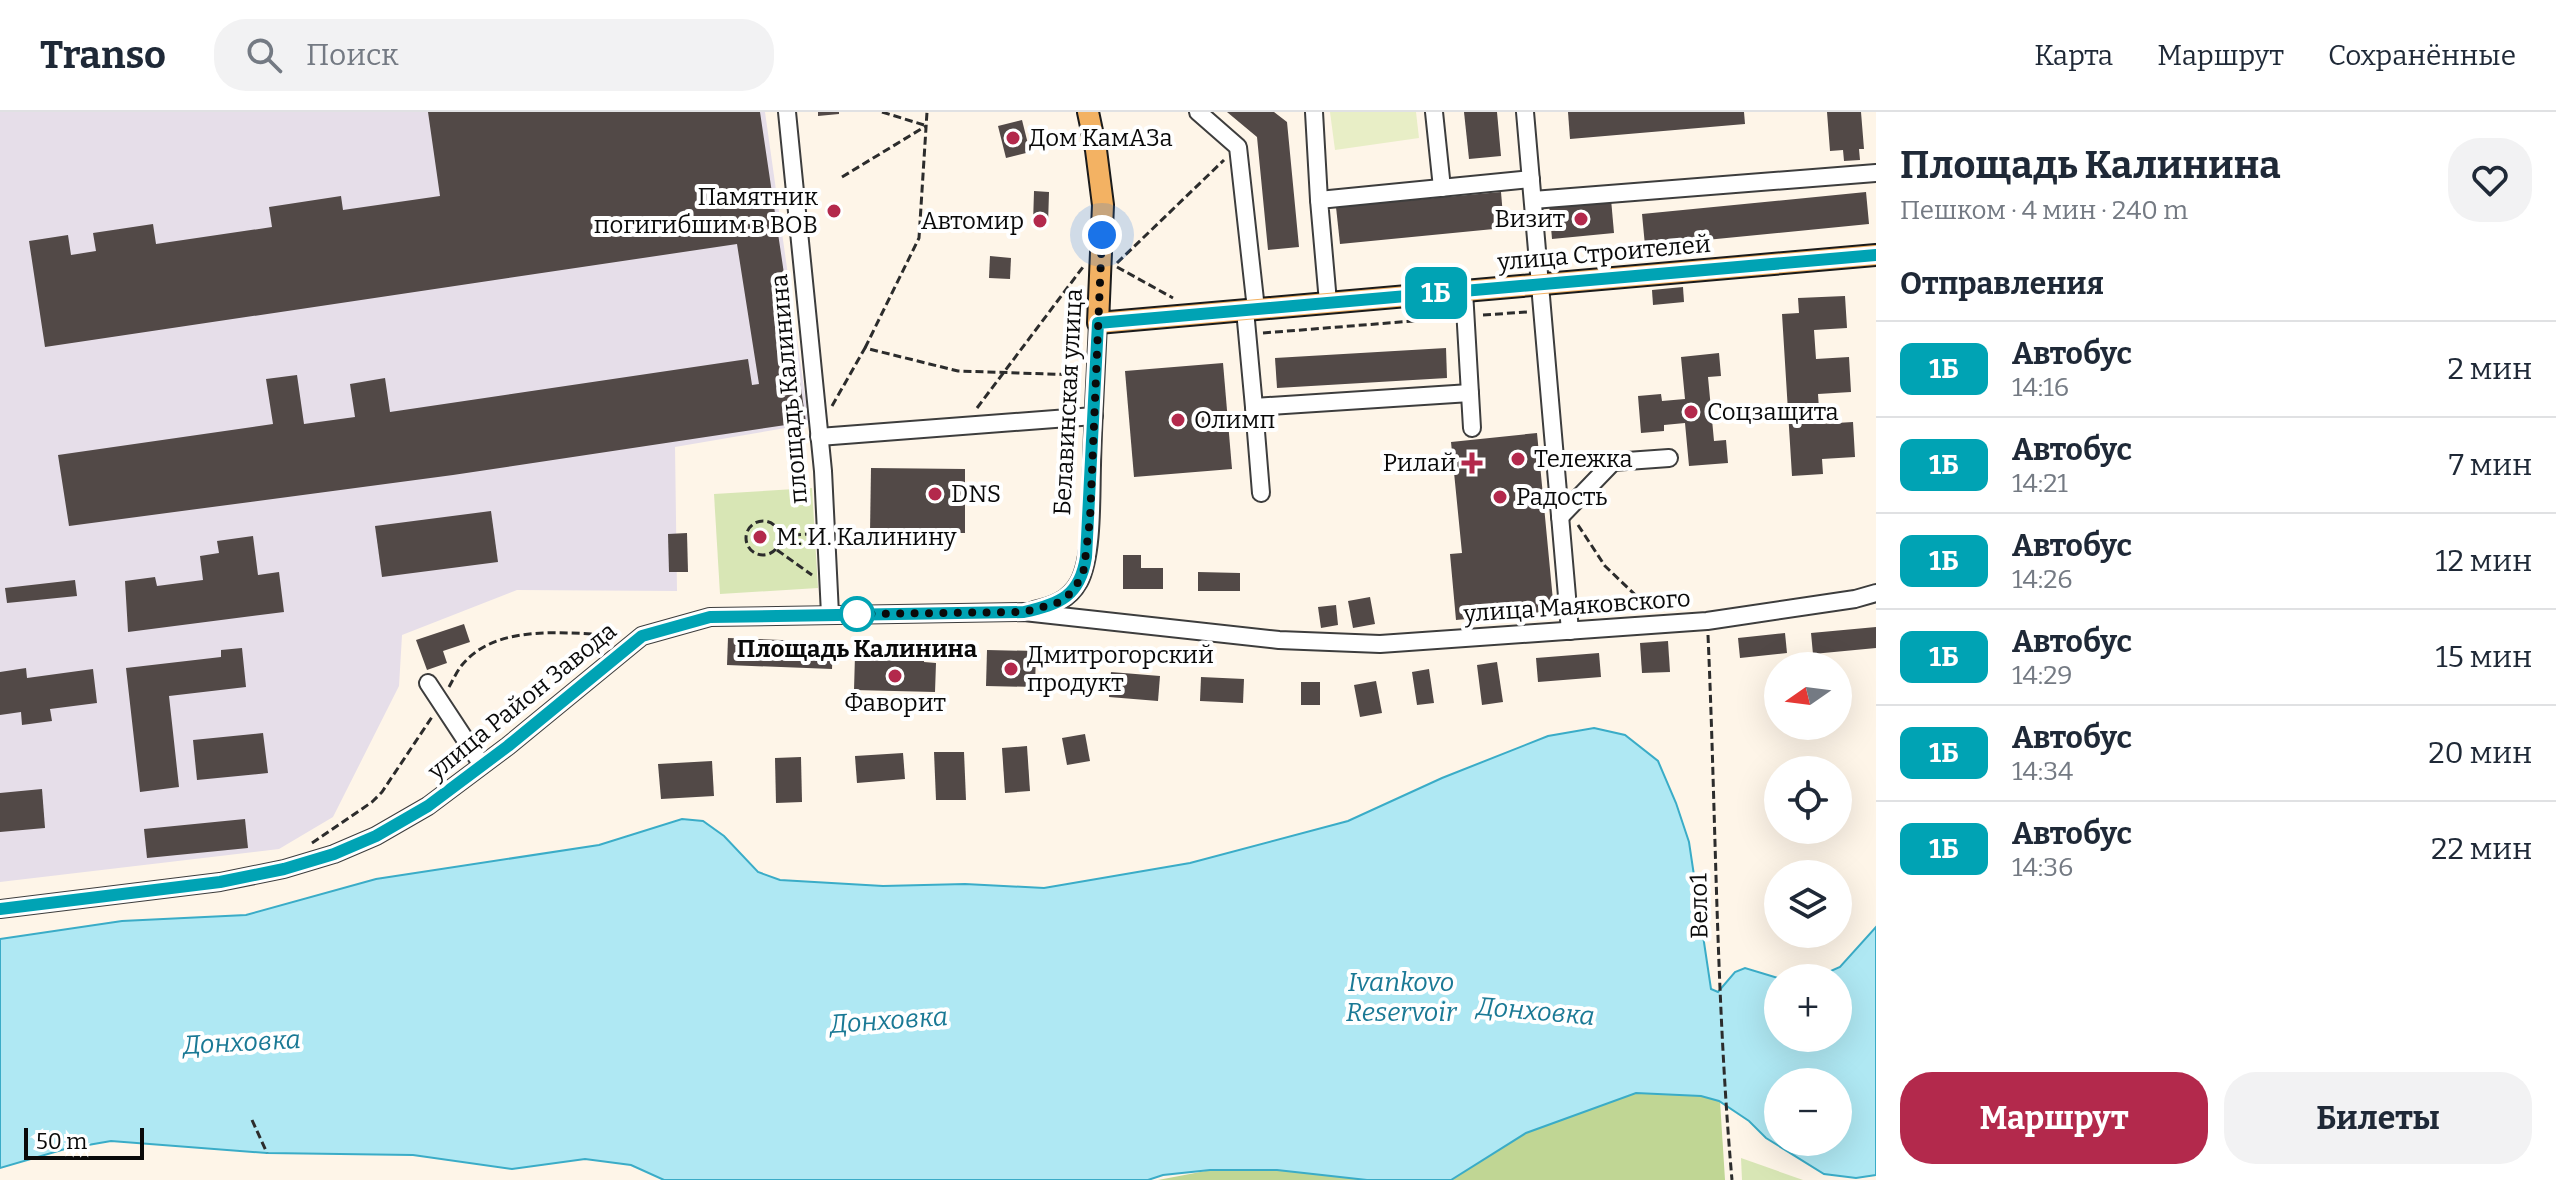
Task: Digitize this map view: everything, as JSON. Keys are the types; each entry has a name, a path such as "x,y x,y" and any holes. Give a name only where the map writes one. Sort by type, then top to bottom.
{"main road":[{"name":"Белавинская улица","path":"1088,112 1103,205 1098,323"},
{"name":"улица Строителей","path":"1098,323 1876,255"}],"street":[{"name":"площадь Калинина","path":"787,112 819,433 830,614"},
{"path":"1198,112 1238,147 1251,309 1248,334 1261,493"},
{"path":"1314,112 1328,302"},
{"path":"1434,112 1442,188"},
{"path":"1525,112 1563,512 1570,631"},
{"path":"1533,200 1876,173"},
{"path":"1319,200 1531,179"},
{"path":"1464,291 1472,428"},
{"name":"Белавинская улица","path":"1024,612 1047,607 1067,597 1084,569 1090,519 1098,323"},
{"path":"1254,407 1470,393"},
{"path":"819,433 1094,416"},
{"path":"1563,512 1613,462 1669,458"},
{"name":"улица Маяковского","path":"1279,640 1380,644 1732,624 1876,593"},
{"name":"улица Район Завода","path":"0,909 220,882 284,869 334,854 376,836 428,806 642,636 710,617 1024,612 1279,640"},
{"path":"428,683 482,765"}],"path":[{"path":"882,112 926,126"},
{"path":"819,433 919,238 927,112"},
{"path":"842,177 926,126"},
{"path":"1115,266 1238,147"},
{"path":"1114,251 1115,266"},
{"path":"964,426 1085,264"},
{"path":"1115,266 1177,300"},
{"path":"1248,334 1535,311"},
{"path":"865,348 958,371 1084,375"},
{"path":"1563,512 1605,566 1657,615"},
{"path":"767,521 776,527 781,536 777,550 768,555 757,555 749,549 746,538 749,528 757,522 767,521"},
{"path":"781,536 826,533"},
{"path":"777,550 828,587"},
{"name":"Вело1","path":"1707,631 1715,780 1718,981 1732,1180"},
{"path":"347,820 382,792 462,665 495,642 534,633 642,636"},
{"path":"252,1120 267,1153"}],"shaded area":[{"path":"0,112 765,112 809,424 675,447 677,591 517,590 402,635 399,686 333,817 279,849 0,882"}],"green space":[{"path":"1330,112 1416,112 1419,138 1335,150"},
{"path":"812,488 818,588 720,594 714,494"},
{"path":"1636,1093 1701,1096 1720,1101 1725,1180 1451,1180 1526,1133"},
{"path":"1741,1158 1803,1180 1742,1180"},
{"path":"1211,1170 1277,1170 1367,1180 1158,1180"}],"water":[{"name":"Ivankovo Reservoir","path":"1594,728 1625,735 1658,761 1689,842 1711,989 1718,992 1735,972 1745,968 1764,974 1764,1052 1852,1052 1852,964 1843,964 1876,927 1876,1175 1856,1178 1824,1174 1795,1156 1852,1156 1852,1068 1764,1068 1764,1136 1749,1121 1719,1101 1701,1096 1636,1093 1526,1133 1451,1180 1367,1180 1277,1170 1210,1170 1163,1175 1148,1180 664,1180 631,1165 585,1159 512,1169 413,1155 267,1153 111,1141 65,1149 0,1168 0,939 122,921 246,915 376,879 599,845 682,819 703,821 724,836 758,872 780,880 883,886 965,884 1044,888 1190,863 1348,821 1442,778 1548,736"}],"building":[{"path":"428,112 760,112 806,422 453,475 69,526 58,455 273,424 266,379 297,375 304,424 355,417 350,384 385,378 390,412 748,359 752,385 759,384 737,244 45,347 29,241 68,235 71,255 96,251 93,233 153,224 156,244 272,227 269,207 341,196 343,210 440,196"},
{"path":"818,112 839,112 839,114 818,116"},
{"path":"1227,112 1274,112 1287,122 1299,247 1268,250 1257,137"},
{"path":"1464,112 1497,112 1501,156 1469,159"},
{"path":"1568,112 1744,112 1745,124 1570,139"},
{"path":"1827,112 1861,112 1864,149 1859,149 1860,160 1844,161 1843,150 1830,151"},
{"path":"1022,120 1030,152 1006,158 998,126"},
{"path":"1034,191 1049,192 1048,225 1033,224"},
{"path":"1501,192 1504,228 1340,244 1336,207"},
{"path":"1866,192 1869,224 1645,246 1642,214"},
{"name":"Визит","path":"1611,199 1614,233 1552,239 1549,204"},
{"path":"990,256 1011,258 1010,279 989,278"},
{"path":"1683,287 1684,302 1653,305 1652,290"},
{"path":"1845,296 1847,328 1814,330 1816,359 1849,357 1851,392 1818,394 1820,424 1853,422 1855,457 1822,459 1823,474 1792,476 1782,314 1799,313 1798,298"},
{"path":"1446,348 1447,378 1277,388 1275,358"},
{"name":"Соцзащита","path":"1719,353 1721,376 1708,377 1714,441 1726,440 1728,463 1689,466 1685,423 1664,425 1664,431 1641,433 1638,396 1661,394 1662,401 1685,399 1681,357"},
{"name":"Олимп","path":"1223,363 1232,469 1134,477 1125,371"},
{"name":"Радость","path":"1537,433 1554,611 1456,620 1450,554 1462,553 1451,442"},
{"path":"871,468 965,469 965,533 870,533"},
{"path":"491,511 498,562 382,577 375,526"},
{"path":"687,533 688,572 669,572 668,534"},
{"path":"253,536 258,575 279,572 284,612 128,632 125,581 155,577 157,586 203,580 200,556 219,553 217,541"},
{"path":"1123,555 1141,555 1141,568 1163,568 1163,589 1123,589"},
{"path":"1198,572 1240,573 1240,591 1198,591"},
{"path":"75,580 77,596 7,603 5,588"},
{"path":"1370,597 1375,624 1353,628 1348,601"},
{"path":"1336,605 1338,625 1321,628 1318,607"},
{"path":"464,624 470,642 443,651 447,663 427,670 416,640"},
{"path":"1876,627 1876,648 1813,652 1811,633"},
{"path":"1785,633 1787,652 1764,652 1764,655 1740,658 1738,638"},
{"path":"728,638 833,642 832,669 727,665"},
{"path":"1668,641 1670,672 1642,673 1640,643"},
{"name":"Фаворит","path":"864,644 925,645 924,662 936,663 935,692 854,690 855,655 863,655"},
{"path":"242,648 246,687 169,696 179,787 140,792 126,668 221,657 221,650"},
{"name":"Дмитрогорский продукт","path":"987,650 1036,651 1035,687 986,686"},
{"path":"1599,653 1601,677 1538,682 1536,658"},
{"path":"1497,662 1503,702 1482,705 1477,665"},
{"path":"26,668 27,678 93,669 97,703 50,709 52,721 22,725 21,712 0,715 0,672"},
{"path":"1429,669 1434,703 1417,705 1412,672"},
{"path":"1111,672 1160,676 1158,701 1109,697"},
{"path":"1201,677 1244,679 1243,703 1200,701"},
{"path":"1376,681 1382,713 1360,717 1354,685"},
{"path":"1301,682 1320,682 1320,705 1301,705"},
{"path":"263,733 268,773 197,780 193,740"},
{"path":"1085,734 1090,761 1067,765 1062,738"},
{"path":"1027,746 1030,791 1005,793 1002,748"},
{"path":"934,752 964,752 966,800 936,800"},
{"path":"903,753 905,779 857,783 855,756"},
{"path":"801,757 802,802 776,803 775,758"},
{"path":"712,761 714,796 661,799 658,764"},
{"path":"42,789 45,828 0,832 0,793"},
{"path":"245,819 248,848 147,858 144,829"}],"bus line":[{"name":"1Б","path":"0,909 220,882 284,869 334,854 376,836 428,806 508,746 642,636 710,617 1024,612 1057,603 1067,597 1080,580 1086,557 1098,323 1876,255"}],"place":[{"name":"Дом КамАЗа","path":"1013,138"},
{"name":"Памятник погигибшим в ВОВ","path":"834,211"},
{"name":"Визит","path":"1581,219"},
{"name":"Автомир","path":"1040,221"},
{"name":"Соцзащита","path":"1691,412"},
{"name":"Олимп","path":"1178,420"},
{"name":"Тележка","path":"1518,459"},
{"name":"Рилай","path":"1472,463"},
{"name":"DNS","path":"935,494"},
{"name":"Радость","path":"1500,497"},
{"name":"М. И. Калинину","path":"760,537"},
{"name":"Площадь Калинина","path":"857,614"},
{"name":"Дмитрогорский продукт","path":"1011,669"},
{"name":"Фаворит","path":"895,676"}],"route":[{"path":"857,614 1024,612 1057,603 1067,597 1080,580 1090,519 1102,235"}],"water label":[{"name":"Донховка","path":"1536,1011"},
{"name":"Донховка","path":"889,1020"},
{"name":"Донховка","path":"242,1042"}]}
